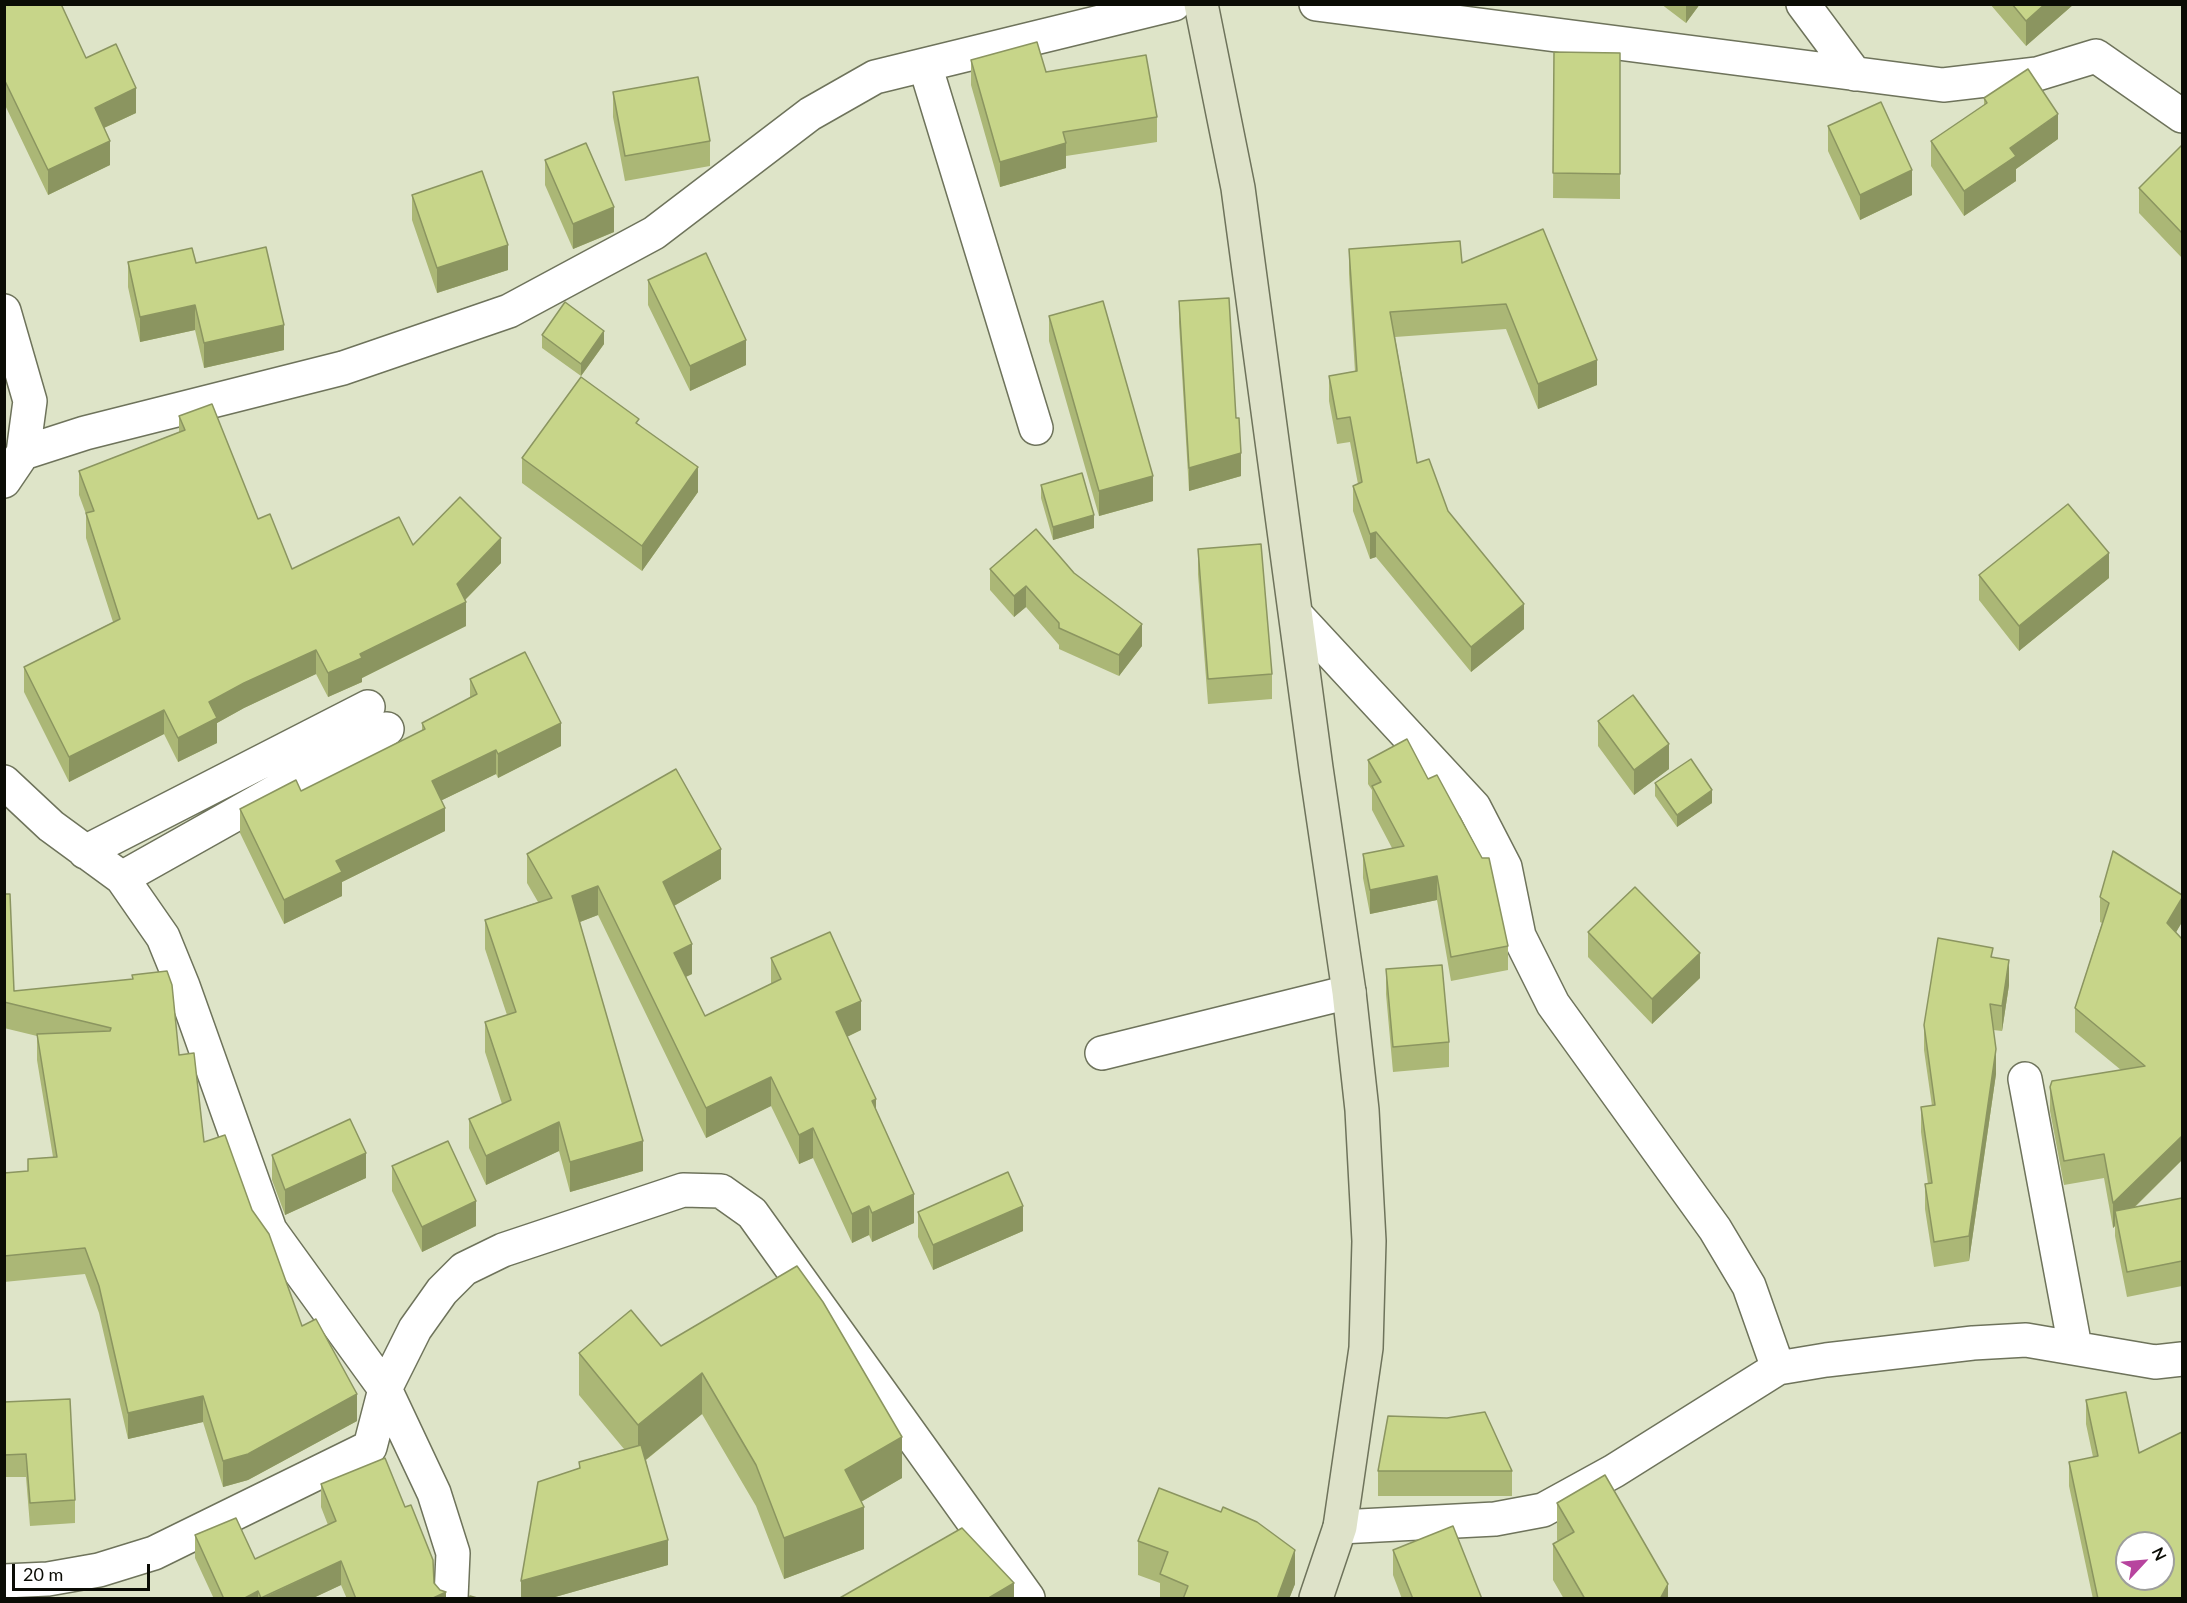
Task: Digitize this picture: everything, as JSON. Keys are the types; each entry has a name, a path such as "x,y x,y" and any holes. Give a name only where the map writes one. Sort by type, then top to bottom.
{"street":[{"path":"23,453 85,433 343,368 509,311 654,233 810,114 875,77 1174,4"},
{"path":"1201,4 1238,188 1349,992 1362,1110 1369,1241 1366,1348 1340,1527 1316,1599"},
{"path":"1316,4 1943,85 2037,74 2097,56 2182,116"},
{"path":"1803,4 1855,74"},
{"path":"925,65 1036,428"},
{"path":"4,311 30,401 23,453 4,481"},
{"path":"1297,616 1474,807 1505,867 1519,936 1554,1004 1715,1229 1749,1286 1778,1368"},
{"path":"85,852 378,718 122,878"},
{"path":"4,782 51,826 122,878 163,937 183,986 270,1230 385,1389 434,1493 453,1553 451,1599"},
{"path":"1101,1053 1349,992"},
{"path":"2025,1079 2075,1347"},
{"path":"4,1581 48,1579 99,1570 154,1552 370,1447 385,1389 415,1329 442,1291 464,1269 503,1250 683,1190 721,1191 752,1213 1028,1599"},
{"path":"1340,1527 1495,1519 1543,1510 1614,1471 1778,1368 1826,1360 1973,1343 2026,1340 2154,1362 2182,1359"}],"building":[{"path":"4,4 61,4 86,58 116,44 136,88 95,108 110,141 48,170 4,79"},
{"path":"2012,4 2045,4 2026,21"},
{"path":"1037,42 1046,72 1146,55 1157,117 1063,132 1066,143 1000,162 971,60"},
{"path":"1554,52 1620,53 1620,174 1553,173"},
{"path":"2028,69 2058,114 2010,148 2016,156 1964,191 1931,141 1987,103 1984,98"},
{"path":"698,77 710,141 625,156 613,92"},
{"path":"1881,102 1912,170 1860,195 1828,126"},
{"path":"586,143 614,207 573,224 545,160"},
{"path":"2182,145 2182,233 2139,188"},
{"path":"482,171 508,245 437,268 412,195"},
{"path":"1543,229 1597,360 1538,384 1506,304 1390,312 1417,463 1429,459 1448,511 1524,604 1471,647 1376,532 1370,534 1353,486 1362,482 1350,417 1337,419 1329,376 1357,371 1349,249 1460,241 1462,263"},
{"path":"266,247 284,325 204,343 195,305 140,317 128,262 192,248 196,263"},
{"path":"706,253 746,340 690,366 648,280"},
{"path":"1229,298 1236,418 1239,418 1241,453 1189,468 1179,301"},
{"path":"1103,301 1153,476 1099,491 1049,316"},
{"path":"565,302 604,331 581,364 542,335"},
{"path":"581,377 639,419 636,423 698,467 642,546 522,458"},
{"path":"212,404 258,519 270,514 292,569 399,517 413,545 460,497 501,538 457,584 466,602 360,654 362,658 328,673 316,650 209,702 217,718 178,738 164,710 69,757 24,667 120,619 86,513 94,511 79,471 185,430 179,416"},
{"path":"1082,473 1094,515 1053,527 1041,485"},
{"path":"2068,504 2109,553 2019,626 1979,575"},
{"path":"1036,529 1074,573 1142,624 1119,655 1059,628 1059,623 1026,586 1014,596 990,569"},
{"path":"1261,544 1272,674 1208,679 1198,549"},
{"path":"525,652 561,723 498,754 496,750 432,781 445,808 336,861 342,872 284,900 240,809 296,780 301,791 425,729 422,723 477,694 470,679"},
{"path":"1633,695 1669,744 1634,770 1598,721"},
{"path":"1407,739 1428,779 1437,775 1482,858 1489,858 1508,946 1451,957 1437,876 1370,890 1363,854 1404,846 1372,786 1381,782 1368,760"},
{"path":"1691,759 1712,790 1677,815 1655,783"},
{"path":"676,769 721,849 663,882 692,944 674,953 705,1016 781,979 771,958 830,932 861,1001 836,1012 876,1099 872,1101 914,1194 872,1213 869,1206 852,1214 813,1128 799,1135 771,1077 706,1108 598,886 572,896 643,1141 570,1162 559,1122 486,1156 469,1119 511,1100 485,1022 516,1012 485,920 552,898 527,854"},
{"path":"2113,851 2182,895 2167,923 2182,939 2182,1136 2113,1203 2104,1154 2064,1161 2050,1087 2052,1081 2145,1066 2075,1008 2109,903 2100,897"},
{"path":"1635,887 1700,953 1652,999 1588,932"},
{"path":"4,894 10,894 14,991 133,979 132,975 167,971 172,985 179,1055 194,1053 204,1142 225,1135 252,1210 269,1234 302,1326 316,1319 357,1394 248,1454 223,1461 203,1396 128,1413 99,1286 85,1248 4,1256 4,1173 28,1171 28,1159 57,1157 37,1034 110,1031 111,1028 4,1002"},
{"path":"1938,938 1993,948 1991,957 2009,960 2002,1006 1990,1004 1996,1049 1969,1236 1934,1242 1925,1184 1932,1183 1921,1107 1935,1105 1924,1025"},
{"path":"1442,965 1449,1042 1393,1047 1386,969"},
{"path":"350,1119 366,1153 285,1190 272,1155"},
{"path":"448,1141 476,1201 422,1227 392,1166"},
{"path":"1008,1172 1023,1206 933,1245 918,1212"},
{"path":"2182,1198 2182,1261 2127,1272 2115,1211"},
{"path":"797,1266 823,1302 902,1437 845,1470 864,1507 784,1538 756,1465 702,1373 638,1425 579,1353 631,1310 661,1346"},
{"path":"2126,1392 2139,1453 2182,1432 2182,1599 2098,1599 2069,1462 2098,1456 2086,1400"},
{"path":"70,1399 75,1500 30,1503 26,1454 4,1455 4,1402"},
{"path":"1485,1412 1512,1471 1378,1471 1388,1416 1447,1418"},
{"path":"641,1445 668,1540 521,1581 538,1482 580,1468 579,1462"},
{"path":"385,1458 405,1507 411,1505 433,1560 434,1583 440,1590 446,1592 431,1599 356,1599 341,1561 261,1598 258,1591 243,1599 224,1599 195,1535 236,1518 255,1559 336,1521 321,1484"},
{"path":"1605,1475 1668,1584 1660,1599 1585,1599 1553,1544 1574,1532 1557,1503"},
{"path":"1159,1488 1221,1512 1223,1507 1257,1522 1295,1550 1277,1599 1183,1599 1188,1586 1160,1574 1168,1552 1138,1541"},
{"path":"1453,1526 1482,1599 1413,1599 1393,1550"},
{"path":"962,1528 1014,1583 987,1599 838,1599"}]}
